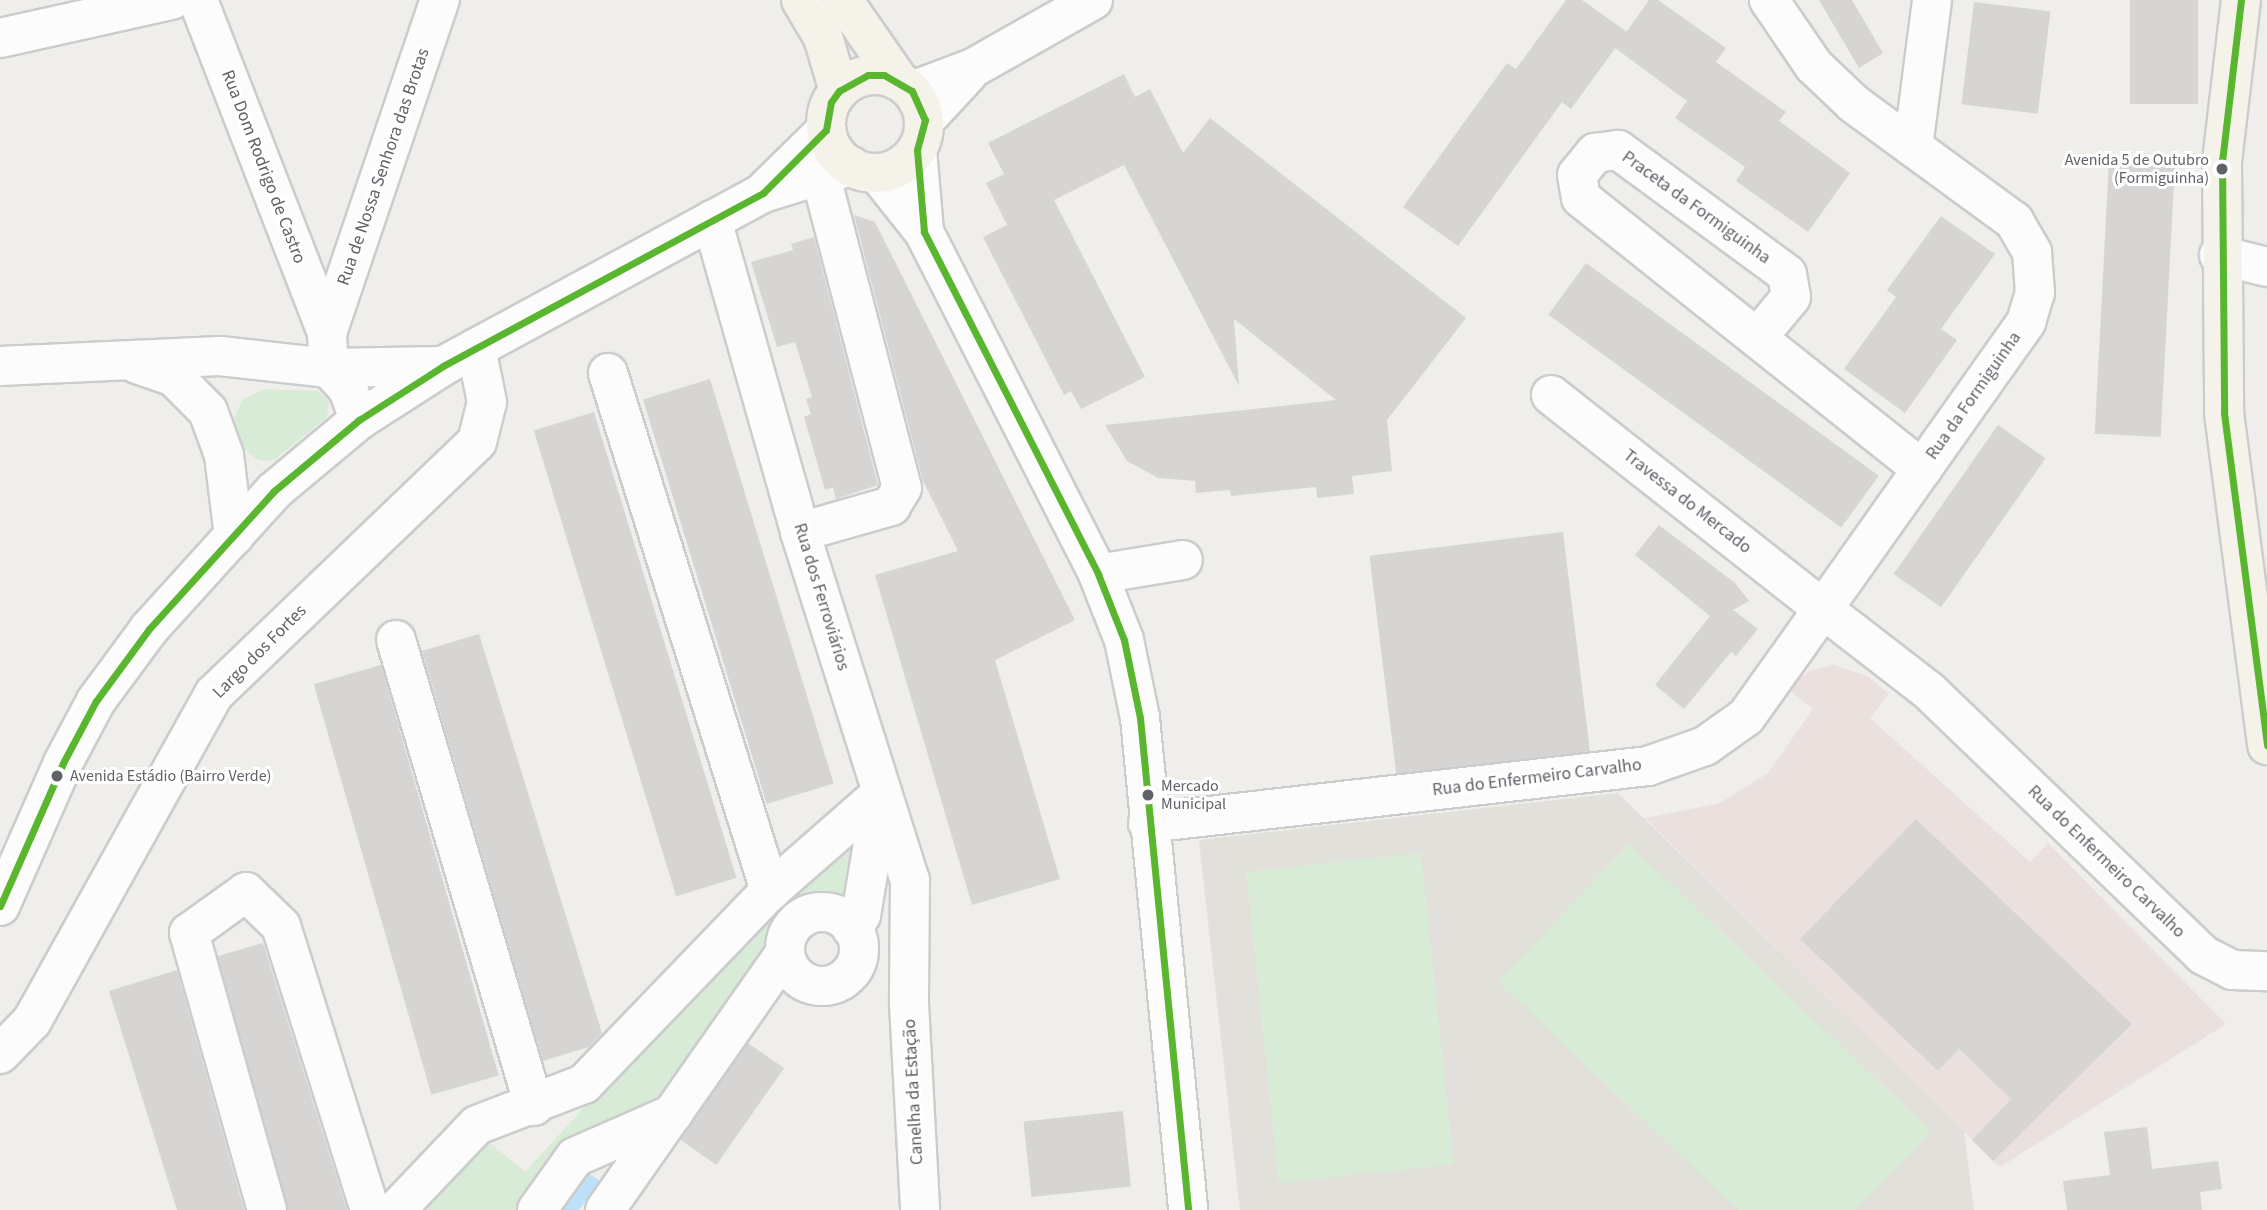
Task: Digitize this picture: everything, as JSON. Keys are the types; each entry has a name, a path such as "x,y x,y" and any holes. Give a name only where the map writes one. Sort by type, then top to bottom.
{"main road":[{"path":"801,0 827,47 839,91"},
{"path":"843,0 913,111 906,163 850,172 839,157 826,130 831,102 839,91 868,75 913,111"},
{"path":"2241,0 2221,162 2220,255 2224,413 2267,745"}],"street":[{"path":"0,38 172,0"},
{"name":"Rua Dom Rodrigo de Castro","path":"198,0 328,350"},
{"name":"Rua de Nossa Senhora das Brotas","path":"328,350 440,0"},
{"path":"1093,0 973,68 913,111 924,232 1098,574 1133,679 1188,1210"},
{"name":"Rua da Formiguinha","path":"1769,0 1814,66 1853,103 2014,221 2032,252 2035,293 2026,322 1823,609"},
{"path":"1913,147 1933,0"},
{"path":"762,193 826,130"},
{"name":"Praceta da Formiguinha","path":"1757,338 1791,297 1787,274 1618,150 1595,153 1577,175 1581,198 1757,338 1922,469"},
{"path":"850,172 924,232"},
{"path":"0,906 10,855 102,693 143,636 274,491 359,420 459,357 762,193 850,172"},
{"path":"800,532 891,506 902,488 850,172"},
{"name":"Rua dos Ferroviários","path":"712,220 800,532 910,880 911,975"},
{"path":"2220,255 2267,267"},
{"path":"208,411 239,374 261,362 328,350 459,357"},
{"path":"328,350 348,389 359,420"},
{"path":"0,366 220,356 261,362"},
{"name":"Largo dos Fortes","path":"0,1054 32,1021 214,694 477,442 487,402 459,357"},
{"path":"131,362 174,377 208,411 224,455 234,536"},
{"path":"608,373 769,891"},
{"name":"Travessa do Mercado","path":"1551,395 1823,609"},
{"path":"224,455 274,491"},
{"path":"1098,574 1183,560"},
{"name":"Rua do Enfermeiro Carvalho","path":"1148,822 1648,765 1705,746 1746,717 1823,609 1929,691 2203,955 2232,970 2267,971"},
{"path":"396,640 534,1106"},
{"path":"396,1210 477,1125 534,1106 584,1084 769,891 887,809"},
{"path":"852,929 861,915 873,844 887,809"},
{"path":"267,1210 188,933 246,892 281,926 370,1210"},
{"path":"605,1210 785,953 790,930 809,914 833,914 852,929 859,952 849,974 840,982 816,986 794,975 785,953"},
{"name":"Canelha da Estação","path":"911,975 920,1210"},
{"path":"537,1210 575,1157 674,1114"}],"shaded area":[{"path":"1833,665 1867,676 1889,694 1870,718 2030,862 2048,843 2226,1024 2000,1167 1645,818 1720,803 1768,773 1813,709 1788,689 1809,671"},
{"path":"1618,793 1964,1131 1974,1210 1240,1210 1199,840"}],"green space":[{"path":"265,389 318,391 329,402 327,417 275,459 266,461 256,459 240,445 234,418 243,399"},
{"path":"862,833 852,915 838,905 807,905 779,930 651,1116 530,1210 407,1210 477,1132 525,1172 726,952"},
{"path":"1629,844 1931,1131 1856,1210 1738,1210 1498,982"},
{"path":"1421,853 1454,1164 1279,1183 1246,871"}],"water":[{"path":"579,1167 600,1181 579,1210 548,1210"}],"building":[{"path":"1566,0 1582,0 1627,32 1571,109 1562,102 1458,246 1403,207 1507,63 1516,69"},
{"path":"1649,0 1658,0 1726,48 1716,62 1786,112 1779,121 1850,173 1808,232 1736,181 1745,167 1675,118 1687,101 1615,48"},
{"path":"1819,0 1852,0 1883,53 1859,68"},
{"path":"2130,0 2198,0 2198,104 2130,104"},
{"path":"1974,2 2050,11 2038,114 1961,104"},
{"path":"1124,74 1135,97 1150,89 1183,153 1210,118 1466,318 1387,420 1392,471 1352,476 1354,494 1317,498 1316,487 1231,496 1230,490 1196,493 1195,481 1158,478 1127,461 1105,425 1336,400 1234,319 1239,386 1124,165 1054,200 1145,377 1081,409 1071,391 1064,395 983,237 1007,225 986,183 1004,174 988,143"},
{"path":"2109,161 2175,164 2161,437 2095,434"},
{"path":"854,215 875,222 1075,620 995,660 1060,879 972,905 875,575 958,551 923,481"},
{"path":"1941,216 1995,254 1941,329 1957,340 1905,413 1844,369 1896,297 1887,290"},
{"path":"814,237 878,485 836,499 833,487 825,490 804,417 811,414 806,399 812,397 795,342 777,347 751,262 793,250 791,244"},
{"path":"1586,263 1879,476 1841,528 1548,315"},
{"path":"710,379 834,784 767,804 643,399"},
{"path":"594,412 736,878 676,896 534,430"},
{"path":"1998,425 2046,458 1941,607 1894,574"},
{"path":"1659,525 1735,583 1749,601 1733,610 1758,629 1736,656 1731,652 1684,709 1655,685 1710,616 1635,555"},
{"path":"1563,532 1590,751 1396,775 1369,556"},
{"path":"479,634 602,1033 589,1047 543,1061 422,651"},
{"path":"381,665 499,1075 431,1095 314,684"},
{"path":"1916,819 2132,1024 1993,1161 1972,1140 2011,1099 1959,1049 1938,1071 1800,939"},
{"path":"263,943 347,1210 288,1210 218,956"},
{"path":"177,970 244,1210 177,1210 109,991"},
{"path":"748,1043 784,1068 716,1165 680,1140"},
{"path":"1123,1111 1131,1187 1031,1197 1024,1121"},
{"path":"2147,1127 2152,1169 2218,1161 2222,1189 2200,1192 2202,1210 2067,1210 2063,1181 2110,1175 2104,1132"}],"transit line":[{"path":"2241,0 2222,161 2224,413 2267,745"},
{"path":"0,906 63,763 96,701 149,629 274,491 359,420 443,366 763,193 826,130 831,102 839,91 868,75 884,75 912,91 925,120 917,150 924,232 1098,574 1124,640 1140,718 1188,1210"}],"place":[{"name":"Avenida 5 de Outubro (Formiguinha)","path":"2222,169"},
{"name":"Avenida Estádio (Bairro Verde)","path":"57,776"},
{"name":"Mercado Municipal","path":"1148,795"}]}
